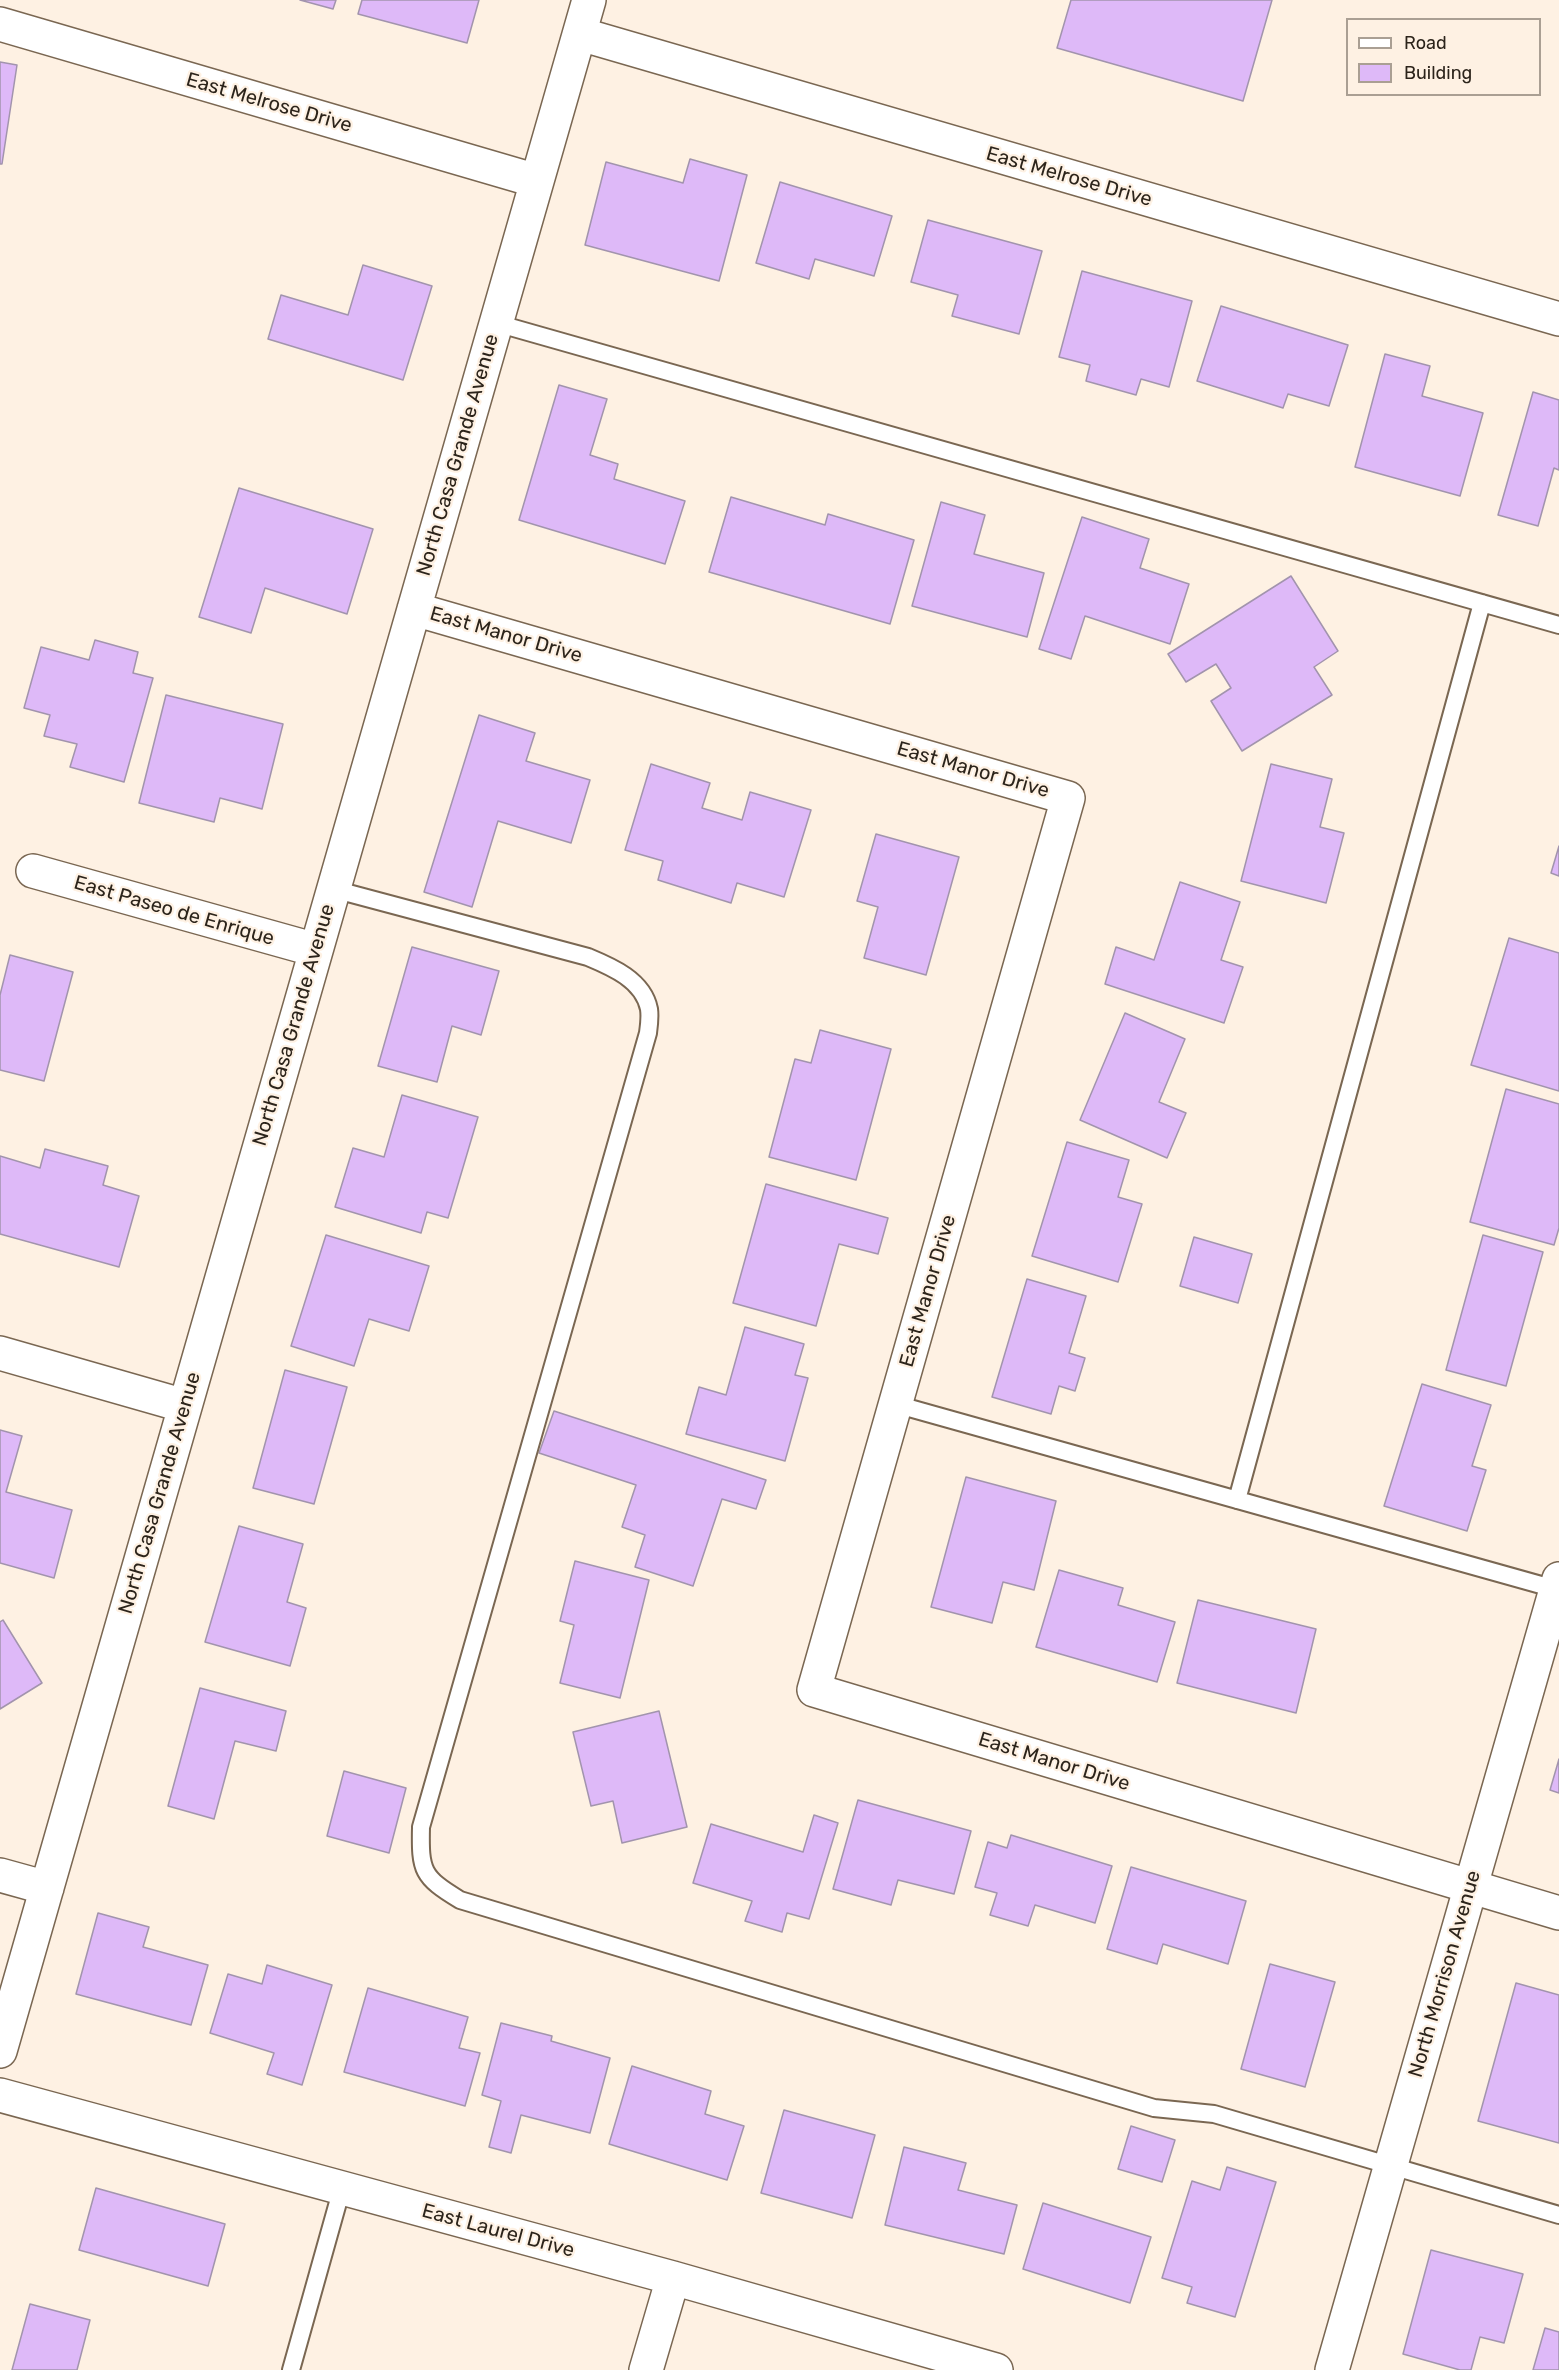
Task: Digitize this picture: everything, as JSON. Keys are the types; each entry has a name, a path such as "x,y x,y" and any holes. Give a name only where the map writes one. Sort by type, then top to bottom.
{"street":[{"name":"North Casa Grande Avenue","path":"0,2051 590,0"},
{"name":"East Melrose Drive","path":"0,24 537,181"},
{"name":"East Melrose Drive","path":"580,34 1559,319"},
{"name":"East Manor Drive","path":"414,609 1068,798 814,1690 1559,1913"},
{"name":"East Paseo de Enrique","path":"33,871 316,950"},
{"path":"0,1353 185,1406"},
{"name":"North Morrison Avenue","path":"1332,2370 1469,1887 1558,1586"},
{"path":"0,1875 47,1888"},
{"name":"East Laurel Drive","path":"0,2095 673,2278 986,2369"},
{"path":"646,2370 673,2278"}],"lane":[{"path":"496,323 1559,625"},
{"path":"1237,1500 1482,603"},
{"path":"333,890 588,957 616,969 640,988 649,1009 648,1033 421,1827 420,1859 434,1884 460,1900 1154,2108 1214,2114 1559,2215"},
{"path":"895,1404 1237,1500 1558,1586"},
{"path":"291,2370 342,2188"}],"building":[{"path":"300,0 336,0 333,9"},
{"path":"362,0 479,0 467,43 358,14"},
{"path":"1071,0 1272,0 1243,101 1057,48"},
{"path":"0,62 17,65 2,164 0,164"},
{"path":"690,159 747,175 719,281 585,245 606,162 683,183"},
{"path":"780,182 892,216 874,276 815,259 809,279 756,263"},
{"path":"928,220 1042,251 1019,334 952,316 958,295 911,282"},
{"path":"363,265 432,286 403,380 268,339 281,295 348,315"},
{"path":"1082,271 1192,301 1169,387 1141,379 1136,395 1086,381 1090,365 1059,357"},
{"path":"1221,306 1348,345 1329,406 1288,394 1283,408 1197,381"},
{"path":"1385,354 1430,366 1422,396 1483,413 1460,496 1355,467"},
{"path":"559,385 607,399 590,455 618,464 614,479 685,501 665,564 519,520"},
{"path":"1533,392 1559,400 1559,470 1554,468 1538,526 1498,515"},
{"path":"239,488 373,529 347,614 265,588 251,633 199,617"},
{"path":"731,497 825,525 828,514 914,540 890,624 709,572"},
{"path":"941,502 985,515 974,554 1044,573 1027,637 912,606"},
{"path":"1082,517 1149,539 1140,568 1189,584 1170,644 1085,616 1071,659 1039,649"},
{"path":"1291,576 1338,651 1314,667 1332,695 1242,751 1211,701 1231,688 1216,664 1186,682 1168,654"},
{"path":"95,640 138,652 133,673 153,678 124,782 70,767 77,744 44,736 50,715 24,708 41,647 89,660"},
{"path":"166,695 283,724 262,809 220,798 214,822 139,803"},
{"path":"479,715 535,733 526,761 590,780 571,843 498,821 472,907 424,892"},
{"path":"651,764 710,783 702,808 742,820 750,792 811,810 784,897 737,883 731,903 658,880 663,861 625,850"},
{"path":"1271,764 1332,779 1320,827 1344,833 1326,903 1241,881"},
{"path":"876,834 959,857 926,975 864,958 878,907 857,901"},
{"path":"1559,846 1559,876 1551,873"},
{"path":"1180,882 1240,902 1221,960 1243,967 1224,1023 1105,984 1116,947 1154,960"},
{"path":"1509,938 1559,953 1559,1091 1471,1065"},
{"path":"412,947 499,971 481,1035 452,1026 437,1082 378,1066"},
{"path":"10,955 73,972 44,1081 0,1070 0,995"},
{"path":"1125,1013 1185,1039 1159,1102 1186,1113 1167,1158 1080,1120"},
{"path":"820,1030 891,1049 856,1180 769,1157 795,1059 811,1063"},
{"path":"1506,1089 1559,1104 1559,1228 1554,1245 1470,1222"},
{"path":"402,1095 478,1117 448,1218 427,1212 421,1233 335,1207 353,1148 384,1157"},
{"path":"1067,1142 1129,1160 1118,1197 1142,1204 1118,1282 1032,1256"},
{"path":"45,1149 108,1166 103,1185 139,1196 119,1267 0,1234 0,1156 40,1168"},
{"path":"766,1184 888,1218 878,1254 839,1244 816,1326 733,1303"},
{"path":"326,1235 429,1266 409,1331 369,1319 354,1366 291,1346"},
{"path":"1483,1235 1543,1252 1506,1386 1446,1370"},
{"path":"1194,1237 1252,1254 1238,1303 1180,1286"},
{"path":"1027,1279 1086,1296 1069,1353 1085,1358 1075,1391 1059,1386 1051,1414 992,1397"},
{"path":"745,1327 804,1344 795,1375 808,1378 785,1461 686,1434 699,1387 726,1395"},
{"path":"285,1370 347,1387 314,1504 253,1488"},
{"path":"1422,1384 1491,1405 1472,1466 1486,1470 1467,1531 1384,1506"},
{"path":"554,1411 766,1480 756,1509 722,1499 693,1586 635,1567 645,1535 622,1527 636,1485 539,1453"},
{"path":"0,1430 22,1436 6,1492 72,1510 54,1578 0,1563"},
{"path":"966,1477 1056,1501 1034,1590 1003,1582 992,1623 931,1607"},
{"path":"239,1526 303,1544 287,1602 306,1608 290,1666 205,1642"},
{"path":"575,1561 649,1580 620,1698 560,1683 574,1625 560,1621"},
{"path":"1059,1570 1123,1588 1118,1605 1175,1622 1157,1682 1036,1647"},
{"path":"1198,1600 1316,1629 1296,1713 1177,1683"},
{"path":"3,1620 42,1683 0,1709 0,1622"},
{"path":"200,1688 286,1711 276,1751 235,1741 214,1819 168,1806"},
{"path":"659,1711 687,1827 622,1843 613,1801 591,1806 573,1732"},
{"path":"1559,1759 1559,1793 1550,1790"},
{"path":"344,1771 406,1788 389,1853 327,1836"},
{"path":"858,1800 971,1831 954,1894 898,1880 891,1905 833,1889"},
{"path":"814,1815 838,1823 809,1919 787,1913 782,1932 745,1921 752,1901 693,1883 711,1824 803,1852"},
{"path":"1011,1835 1112,1866 1095,1923 1035,1905 1028,1926 990,1915 997,1893 975,1887 988,1842 1007,1848"},
{"path":"1131,1867 1246,1901 1228,1964 1163,1944 1157,1964 1107,1949"},
{"path":"98,1913 149,1927 143,1947 208,1965 191,2025 76,1994"},
{"path":"1270,1964 1335,1982 1305,2087 1241,2069"},
{"path":"267,1965 332,1985 302,2085 267,2074 274,2053 210,2033 228,1974 262,1984"},
{"path":"1516,1983 1559,1995 1559,2143 1478,2121"},
{"path":"368,1988 468,2017 459,2048 480,2053 465,2106 344,2072"},
{"path":"501,2023 552,2036 551,2041 610,2058 590,2133 521,2115 511,2153 489,2147 501,2101 482,2095"},
{"path":"632,2066 711,2091 705,2114 744,2126 727,2180 609,2144"},
{"path":"784,2110 875,2135 852,2218 761,2193"},
{"path":"1131,2126 1175,2140 1162,2182 1118,2169"},
{"path":"904,2147 966,2163 958,2190 1017,2205 1004,2254 885,2225"},
{"path":"1227,2167 1276,2182 1235,2317 1187,2303 1192,2287 1162,2278 1192,2181 1220,2190"},
{"path":"96,2188 225,2224 208,2286 79,2250"},
{"path":"1043,2203 1151,2237 1130,2303 1023,2269"},
{"path":"1431,2250 1523,2274 1504,2343 1480,2337 1471,2370 1460,2370 1403,2354"},
{"path":"30,2304 90,2320 77,2370 12,2370"},
{"path":"1545,2328 1559,2332 1559,2370 1533,2370"}]}
